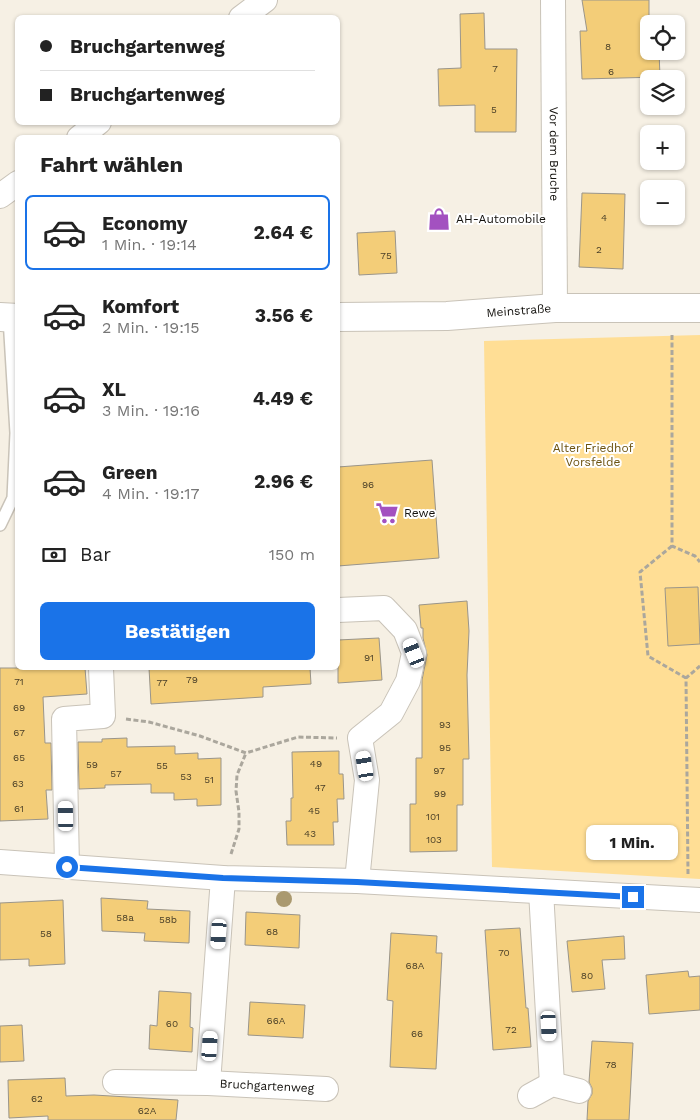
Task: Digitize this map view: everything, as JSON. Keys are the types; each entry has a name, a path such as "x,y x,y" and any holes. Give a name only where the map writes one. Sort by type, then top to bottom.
{"street":[{"path":"246,15 265,0"},
{"name":"Vor dem Bruche","path":"552,0 555,308"},
{"path":"83,135 95,125"},
{"path":"0,196 15,185"},
{"name":"Meinstraße","path":"340,317 447,316 555,308 700,308"},
{"path":"340,610 384,608 405,630 414,653 408,681 391,714 360,738 367,780 357,882"},
{"path":"67,867 64,719 103,716 101,670"},
{"path":"0,862 223,878 357,882 694,900"},
{"name":"Bruchgartenweg","path":"208,1083 223,878"},
{"path":"541,891 552,1084"},
{"name":"Bruchgartenweg","path":"115,1082 208,1083 326,1089"},
{"path":"530,1096 552,1084 579,1091"}],"lane":[{"path":"9,318 15,404"},
{"path":"0,525 13,498 15,466"}],"path":[{"path":"672,309 672,546"},
{"path":"672,546 695,556 700,562"},
{"path":"672,546 640,572 648,656 686,678"},
{"path":"686,678 700,666"},
{"path":"686,678 694,900"},
{"path":"103,716 148,722 200,736 246,753 298,737 360,738"},
{"path":"223,878 239,829 236,791 237,775 246,753"}],"green space":[{"name":"Alter Friedhof Vorsfelde","path":"700,335 700,879 492,867 484,341"}],"building":[{"path":"582,0 649,0 649,15 640,15 640,60 659,60 660,70 640,70 640,78 582,79 580,31 587,31"},
{"path":"484,13 485,49 517,49 516,132 475,132 475,105 439,106 438,69 461,68 460,14"},
{"path":"582,193 625,194 623,269 579,267"},
{"path":"395,231 397,273 359,275 357,233"},
{"name":"Rewe","path":"432,460 439,558 340,566 340,467"},
{"path":"698,587 700,644 668,646 665,588"},
{"path":"467,601 469,631 467,675 469,759 463,759 463,805 457,805 457,851 410,852 410,804 416,804 416,758 422,758 422,680 427,655 423,628 421,628 419,605"},
{"path":"379,638 382,680 338,683 340,640"},
{"path":"0,668 15,668 15,670 85,670 87,694 43,697 45,743 51,743 52,790 46,790 48,819 0,821"},
{"path":"149,670 310,670 311,684 263,687 263,697 151,704"},
{"path":"127,738 127,747 175,746 175,754 198,753 198,759 221,758 221,805 197,806 197,799 174,800 174,793 151,793 151,784 105,785 105,788 79,789 78,742 102,742 102,739"},
{"path":"339,751 339,774 343,774 344,799 337,799 338,822 333,822 334,845 287,845 286,821 291,821 291,798 293,798 292,752"},
{"path":"101,898 148,901 147,909 190,911 189,943 144,941 145,933 102,931"},
{"path":"63,900 65,964 29,966 29,959 0,960 0,903"},
{"path":"246,912 300,915 299,948 245,945"},
{"path":"520,928 531,1047 493,1050 485,930"},
{"path":"391,933 437,936 436,953 442,953 436,1069 390,1067 393,1001 387,1000"},
{"path":"624,936 625,959 602,960 605,989 572,992 567,941"},
{"path":"688,971 689,977 700,976 700,1010 649,1014 646,975"},
{"path":"159,991 191,993 190,1027 193,1028 192,1052 149,1049 150,1025 157,1026"},
{"path":"250,1002 305,1005 303,1038 248,1035"},
{"path":"22,1025 24,1061 0,1062 0,1026"},
{"path":"592,1041 633,1043 629,1120 587,1120 588,1101 592,1094 589,1082"},
{"path":"65,1078 66,1096 94,1095 178,1100 176,1120 48,1120 48,1116 9,1118 8,1080"}],"place":[{"name":"AH-Automobile","path":"439,219"},
{"name":"Rewe","path":"387,513"}],"route":[{"path":"67,867 223,878 357,882 633,897"}]}
